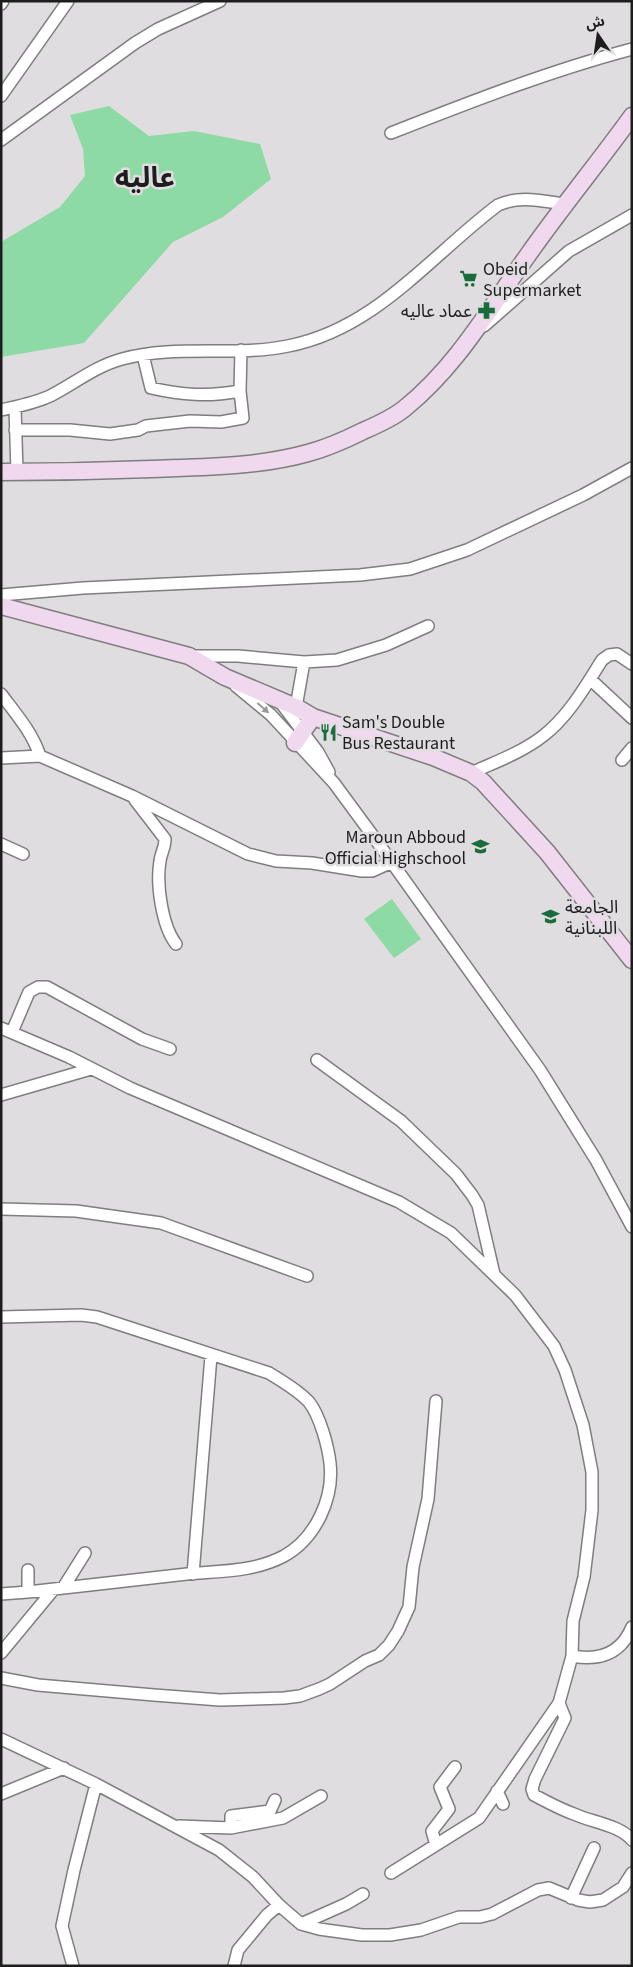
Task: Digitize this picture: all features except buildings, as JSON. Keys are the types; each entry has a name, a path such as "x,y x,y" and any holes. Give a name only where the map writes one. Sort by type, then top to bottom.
{"main road":[{"path":"9,472 100,471 235,464 282,459 309,453 339,442 403,410 432,383 472,338 508,282 564,204 632,116"},
{"path":"1,606 189,656 225,677 296,707 313,717 416,750 452,764 471,774 483,782 497,796 541,845 626,949 632,960"},
{"path":"300,738 313,717"}],"street":[{"path":"1,96 68,1"},
{"path":"1,140 135,43 158,29 220,1"},
{"path":"390,134 504,90 593,59 632,49"},
{"path":"1,410 27,405 50,396 106,364 143,356 287,347 306,342 363,317 413,279 498,205 508,200 520,199 564,204"},
{"path":"472,338 568,251 632,216"},
{"path":"16,430 70,430 110,434 138,430 146,426 190,422 221,422 242,418 240,391 241,350"},
{"path":"143,356 151,388 178,394 216,396 240,391"},
{"path":"9,472 16,430 15,407"},
{"path":"1,595 83,588 360,575 410,569 467,550 583,495 632,468"},
{"path":"189,656 238,656 304,662 337,660 365,652 428,626"},
{"path":"471,774 524,749 543,736 571,706 602,660 608,655 617,654 632,664"},
{"path":"296,707 304,662"},
{"path":"225,677 300,738"},
{"path":"590,679 632,718"},
{"path":"1,694 25,725 36,744 40,756"},
{"path":"277,699 285,707 300,738 392,862 540,1070 596,1160 632,1227"},
{"path":"622,760 632,748"},
{"path":"1,758 40,756 132,796 242,851 262,858 362,871 372,871 392,862"},
{"path":"132,796 165,839 159,869 162,905 167,929 176,944"},
{"path":"1,844 23,854"},
{"path":"170,1049 142,1038 46,987 29,992 7,1030 69,1057 91,1070 130,1088 399,1202 451,1233 494,1274 531,1314 554,1346 565,1370 587,1443 592,1472 592,1510 584,1577 573,1621 572,1656 559,1703 478,1818 391,1873"},
{"path":"317,1060 401,1121 456,1174 478,1206 494,1274"},
{"path":"1,1095 91,1070"},
{"path":"1,1209 76,1211 161,1223 307,1276"},
{"path":"1,1317 97,1317 211,1356 269,1373 287,1384 308,1402 315,1414 328,1450 332,1476 320,1520 298,1546 284,1556 260,1565 234,1571 1,1594"},
{"path":"193,1574 211,1356"},
{"path":"1,1678 38,1685 154,1696 220,1700 284,1698 300,1696 330,1684 365,1661 379,1655 398,1632 409,1607 413,1567 428,1499 436,1401"},
{"path":"1,1653 58,1589 85,1553"},
{"path":"28,1570 28,1592"},
{"path":"572,1656 584,1658 612,1652 626,1640 632,1628"},
{"path":"559,1703 565,1718 535,1779 532,1788 534,1795 572,1814 626,1834 632,1840"},
{"path":"1,1739 96,1784 172,1826 198,1838 232,1859 301,1924 319,1929 362,1935 390,1935 421,1930 459,1917 480,1917 492,1914 549,1888 571,1898 590,1902 603,1900 624,1888 632,1873"},
{"path":"436,1845 432,1831 450,1810 440,1788 455,1767"},
{"path":"1,1794 64,1768"},
{"path":"73,1966 62,1926 96,1784"},
{"path":"497,1791 503,1804"},
{"path":"172,1826 231,1828 283,1818 321,1796"},
{"path":"231,1828 231,1816 270,1811 275,1800"},
{"path":"571,1898 594,1848"},
{"path":"301,1924 346,1904 363,1894"},
{"path":"234,1966 238,1950 267,1914 279,1905"}],"green space":[{"path":"109,106 149,136 194,131 260,144 271,179 223,217 173,242 84,343 1,357 1,242 60,207 85,176 83,149 70,115"},
{"path":"392,899 421,939 394,958 364,919"}],"place":[{"name":"Obeid Supermarket","path":"469,279"},
{"name":"عماد عاليه","path":"486,311"},
{"name":"Sam's Double Bus Restaurant","path":"328,732"},
{"name":"Maroun Abboud Official Highschool","path":"480,847"},
{"name":"الجامعة اللبنانية","path":"551,917"}],"district":[{"name":"عاليه","path":"145,178"}]}
